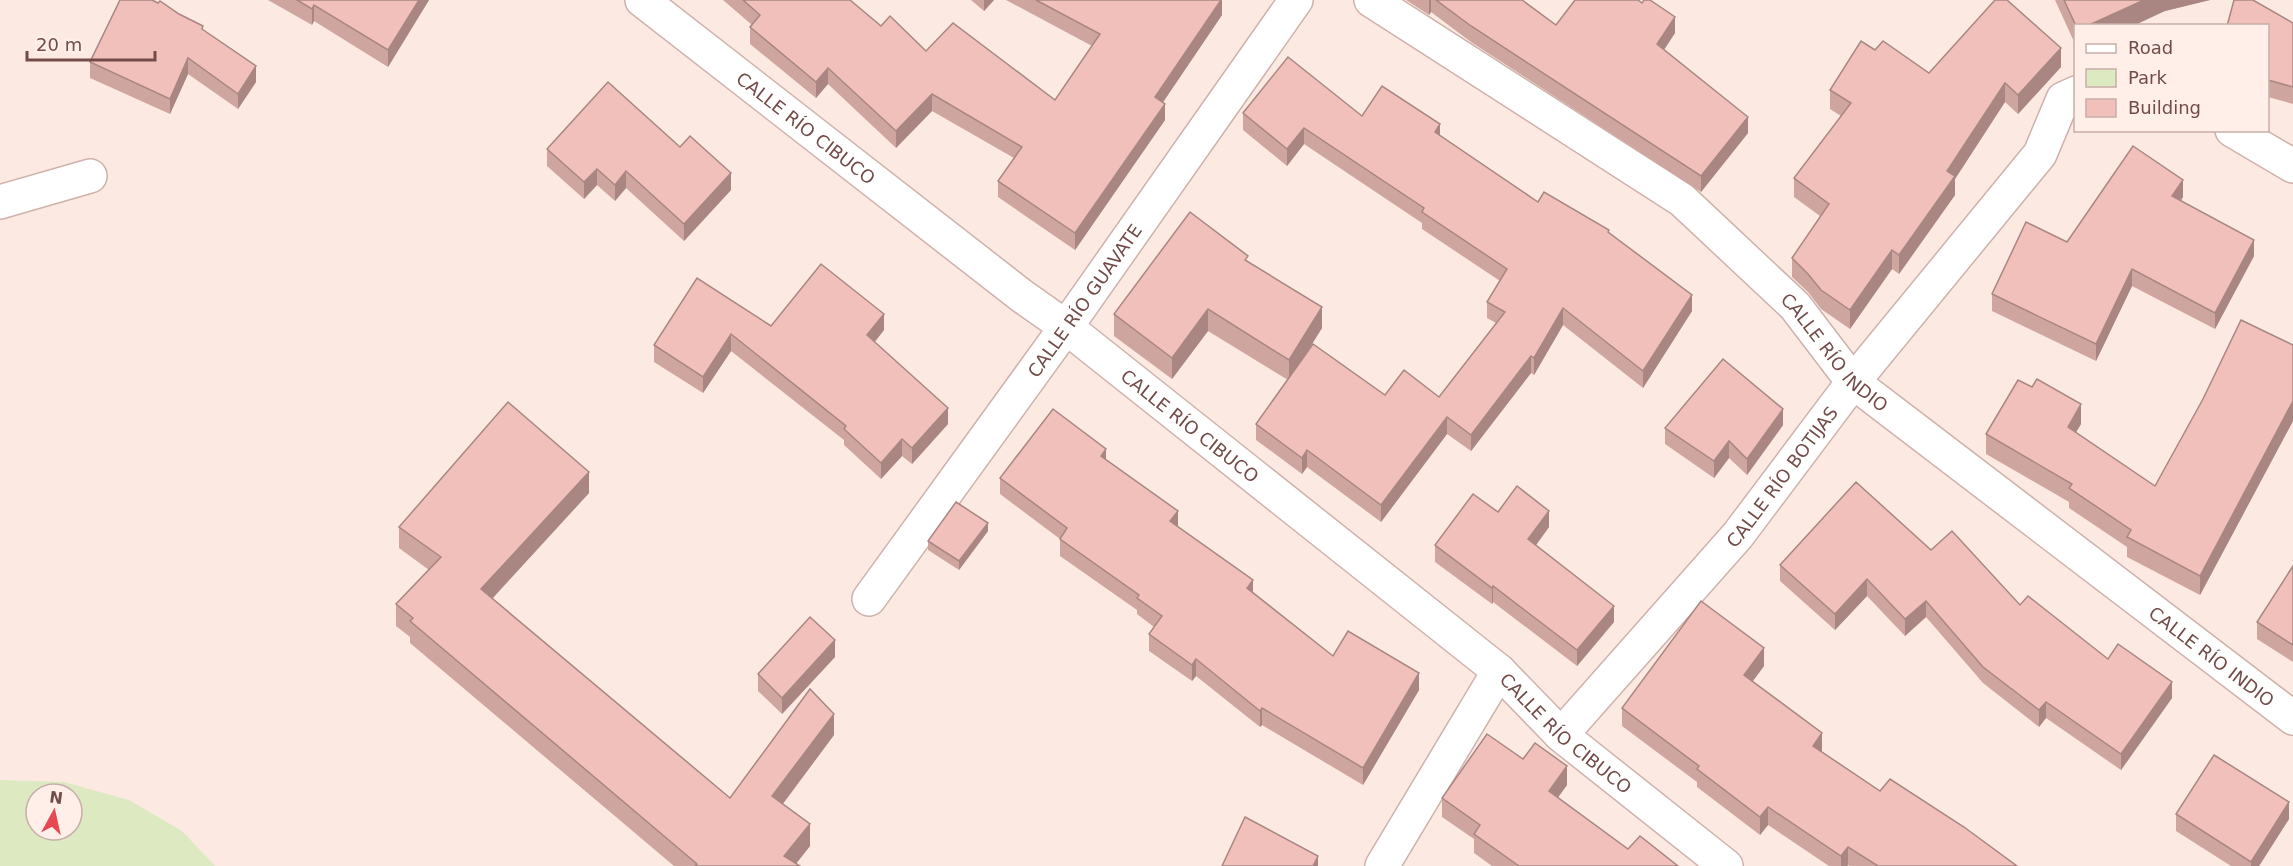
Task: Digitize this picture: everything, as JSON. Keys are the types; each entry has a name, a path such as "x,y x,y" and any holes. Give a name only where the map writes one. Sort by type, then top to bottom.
{"street":[{"name":"CALLE RÍO CIBUCO","path":"642,0 1022,296 1066,327 1499,671 1561,735 1726,866"},
{"name":"CALLE RÍO GUAVATE","path":"868,599 1066,327 1296,0"},
{"name":"CALLE RÍO INDIO","path":"1371,0 1682,200 1795,306 1853,382 2293,718"},
{"name":"CALLE RÍO BOTIJAS","path":"1561,735 1738,535 1853,382 2040,154 2063,99 2074,94"},
{"path":"2235,132 2293,166"},
{"path":"0,202 90,176"},
{"path":"1382,866 1499,671"}],"green space":[{"path":"0,780 64,782 24,782 24,842 84,842 84,788 129,800 182,831 215,866 0,866"}],"building":[{"path":"120,0 152,0 158,3 160,1 203,26 202,29 256,66 238,94 188,58 170,99 90,62"},
{"path":"297,0 419,0 388,50 314,5 312,9"},
{"path":"743,0 850,0 881,26 890,16 926,51 953,23 1055,100 1100,34 1036,0 1221,0 1155,97 1165,104 1075,233 998,181 1022,147 932,94 896,131 828,68 816,82 750,27 760,15"},
{"path":"1436,0 1522,0 1556,25 1575,0 1638,0 1642,3 1644,0 1650,0 1675,17 1657,44 1748,117 1701,176 1471,26"},
{"path":"1995,0 2007,0 2061,48 2018,95 2005,83 1947,171 1955,176 1899,255 1892,250 1850,310 1821,290 1792,258 1829,204 1794,178 1851,103 1830,90 1861,41 1875,50 1883,41 1929,73"},
{"path":"2064,0 2144,0 2091,24 2075,24"},
{"path":"2234,0 2253,0 2293,23 2293,87 2269,80 2269,24 2228,24"},
{"path":"1288,57 1362,116 1382,86 1440,124 1435,132 1538,202 1544,192 1609,230 1608,232 1692,295 1643,371 1563,308 1534,358 1531,356 1471,435 1447,417 1381,505 1307,450 1302,458 1256,424 1313,344 1385,395 1404,370 1439,397 1505,312 1487,302 1507,269 1422,212 1424,208 1304,128 1287,149 1243,113"},
{"path":"608,82 680,147 690,136 731,173 684,224 626,171 615,185 597,169 584,182 547,149"},
{"path":"2133,146 2183,180 2172,196 2254,240 2215,313 2132,269 2096,344 1992,294 2026,222 2067,242"},
{"path":"1190,212 1248,256 1245,260 1322,307 1289,360 1208,309 1172,358 1114,314"},
{"path":"821,264 884,314 867,335 948,408 912,448 902,439 881,463 844,429 846,426 731,334 703,377 654,345 697,278 771,326"},
{"path":"2241,320 2293,345 2293,401 2200,576 2127,537 2131,530 2069,488 2072,484 1986,434 2018,380 2032,387 2037,379 2081,404 2068,427 2155,486 2203,399"},
{"path":"1723,359 1783,409 1747,459 1729,441 1714,461 1665,428"},
{"path":"508,402 589,472 481,589 730,798 810,689 834,714 772,796 810,824 784,856 800,866 695,866 697,864 410,621 413,618 396,604 441,557 399,527"},
{"path":"1053,409 1106,449 1101,456 1178,511 1170,521 1253,580 1247,588 1333,656 1348,631 1419,673 1363,768 1262,708 1260,711 1196,659 1192,665 1149,634 1162,616 1137,598 1139,595 1060,539 1067,528 1000,478"},
{"path":"1856,482 1931,550 1952,531 2020,605 2028,596 2108,659 2118,644 2172,682 2121,754 2046,702 2039,710 1983,667 1926,601 1905,619 1867,579 1835,614 1780,565"},
{"path":"1517,486 1549,511 1528,539 1614,606 1577,650 1435,545 1473,494 1498,512"},
{"path":"956,502 988,523 959,561 928,541"},
{"path":"2293,566 2293,645 2257,622"},
{"path":"1701,601 1764,648 1744,675 1822,733 1813,746 1880,791 1890,779 1964,827 2017,866 1878,866 1848,847 1841,856 1768,807 1760,817 1697,769 1699,766 1622,708"},
{"path":"810,617 835,640 782,698 758,674"},
{"path":"1487,734 1523,759 1535,743 1567,766 1549,791 1628,849 1640,836 1678,866 1519,866 1474,834 1480,825 1442,798"},
{"path":"2214,755 2289,802 2251,862 2176,814"},
{"path":"1245,817 1318,856 1313,866 1222,866"}]}
